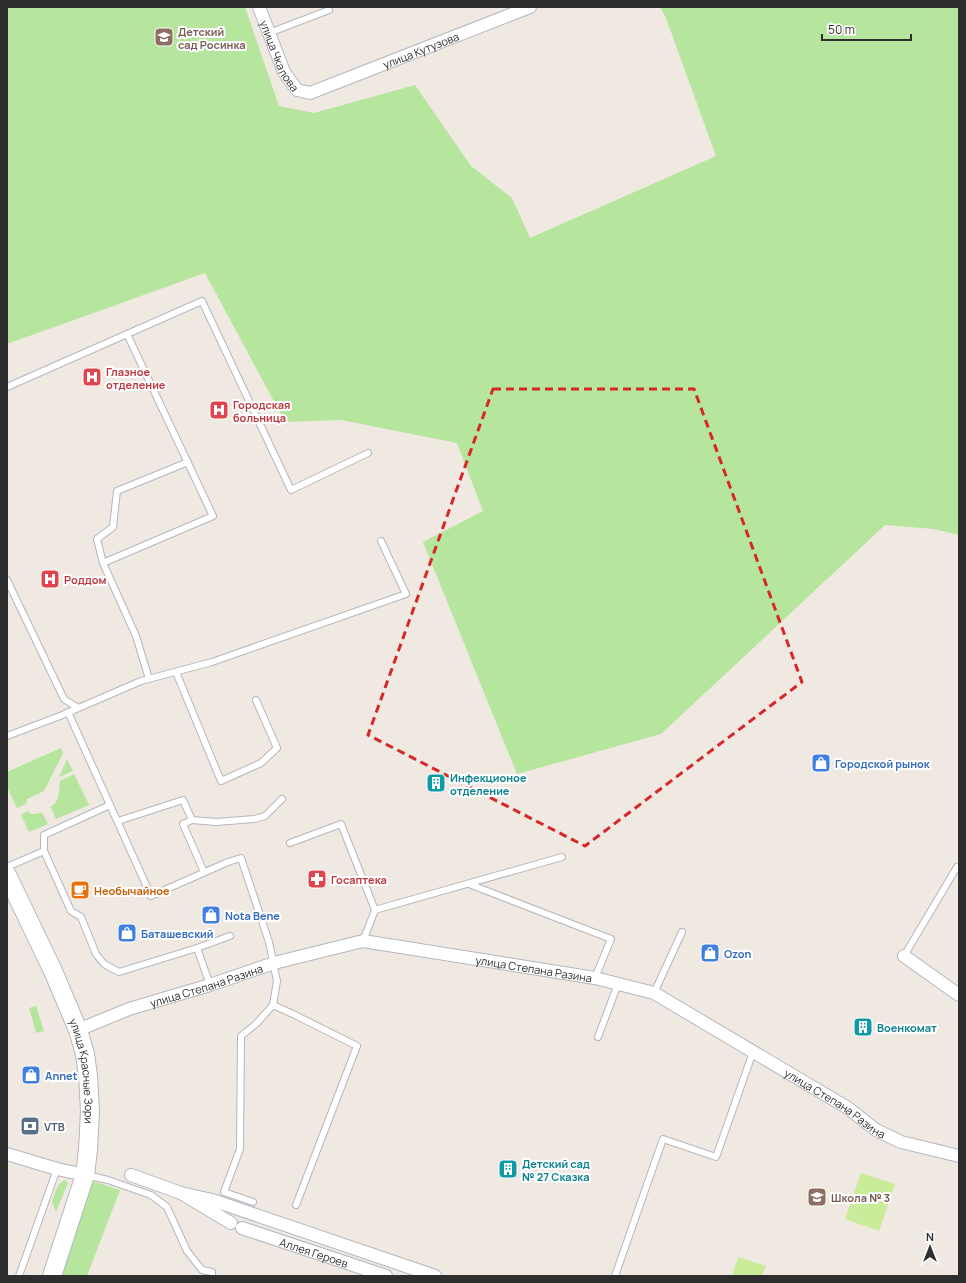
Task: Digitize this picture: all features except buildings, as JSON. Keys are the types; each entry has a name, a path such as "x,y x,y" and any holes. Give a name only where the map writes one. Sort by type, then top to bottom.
{"main road":[{"name":"улица Красные Зори","path":"7,875 53,971 78,1030 85,1054 88,1076 90,1111 85,1175 52,1276"}],"street":[{"name":"улица Чкалова","path":"259,7 284,72 297,90 310,93"},
{"name":"улица Кутузова","path":"310,93 530,7"},
{"name":"улица Степана Разина","path":"78,1030 129,1008 210,985 274,963 363,941 596,978 654,993 848,1108 876,1130 901,1142 959,1156"},
{"path":"904,956 959,995"},
{"path":"7,1154 57,1169 85,1175"},
{"path":"131,1175 149,1180 181,1193 212,1200 435,1276"},
{"name":"Аллея Героев","path":"181,1193 236,1226 386,1276"}],"lane":[{"path":"269,33 329,10"},
{"path":"7,387 202,301 291,490 368,453"},
{"path":"103,563 213,516 127,334"},
{"path":"150,679 136,636 103,563 97,539 113,527 117,490 188,462"},
{"path":"7,736 141,681 212,662 406,594 381,541"},
{"path":"7,580 64,699 78,708"},
{"path":"176,672 221,781 261,764 277,748 256,700"},
{"path":"68,712 151,896 204,872 241,858 266,934 277,981 273,1005 256,1024 241,1036 240,1149 224,1192 253,1202"},
{"path":"204,872 183,824 192,820 216,822 254,819 265,816 282,799"},
{"path":"118,822 183,800 192,820"},
{"path":"110,805 44,836 44,851 71,911 81,917 96,954 104,964 119,972 197,948 230,936"},
{"path":"290,843 341,824 374,910 363,941"},
{"path":"7,867 44,851"},
{"path":"374,910 562,857"},
{"path":"904,956 957,867"},
{"path":"469,884 611,940 596,978"},
{"path":"654,993 682,932"},
{"path":"197,948 210,985"},
{"path":"598,1037 618,984"},
{"path":"273,1005 357,1046 296,1205"},
{"path":"615,1276 663,1139 716,1157 753,1052"},
{"path":"19,1276 57,1169"},
{"path":"85,1175 108,1180 151,1195 167,1207 188,1251 202,1270 212,1274"},
{"path":"203,1276 212,1274"}],"highlighted area":[{"path":"493,389 694,389 802,682 585,846 368,735"}],"green space":[{"path":"7,7 245,7 279,106 314,113 415,85 471,166 512,198 530,238 716,156 666,18 660,7 959,7 959,535 934,529 885,525 661,734 517,774 423,542 483,511 457,443 341,420 285,422 205,273 7,344"},
{"path":"61,748 63,753 44,791 27,799 26,804 17,808 7,787 7,772"},
{"path":"67,759 73,771 59,777"},
{"path":"74,774 89,805 56,819 51,808 49,808 56,803 60,781"},
{"path":"28,811 31,814 42,812 48,824 29,832 21,815"},
{"path":"36,1006 44,1031 36,1033 29,1008"},
{"path":"861,1173 895,1184 879,1231 845,1219"},
{"path":"65,1180 68,1183 56,1212 52,1202 58,1187"},
{"path":"89,1180 120,1190 87,1276 61,1276"},
{"path":"738,1257 766,1266 762,1276 732,1276"}],"place":[{"name":"Детский сад Росинка","path":"164,37"},
{"name":"Глазное отделение","path":"92,377"},
{"name":"Городская больница","path":"219,410"},
{"name":"Роддом","path":"50,579"},
{"name":"Городской рынок","path":"821,763"},
{"name":"Инфекционое отделение","path":"436,783"},
{"name":"Госаптека","path":"317,879"},
{"name":"Необычайное","path":"80,890"},
{"name":"Nota Bene","path":"211,915"},
{"name":"Баташевский","path":"127,933"},
{"name":"Ozon","path":"710,953"},
{"name":"Военкомат","path":"863,1027"},
{"name":"Annet","path":"31,1075"},
{"name":"VTB","path":"30,1126"},
{"name":"Детский сад № 27 Сказка","path":"508,1169"},
{"name":"Школа № 3","path":"817,1197"}]}
